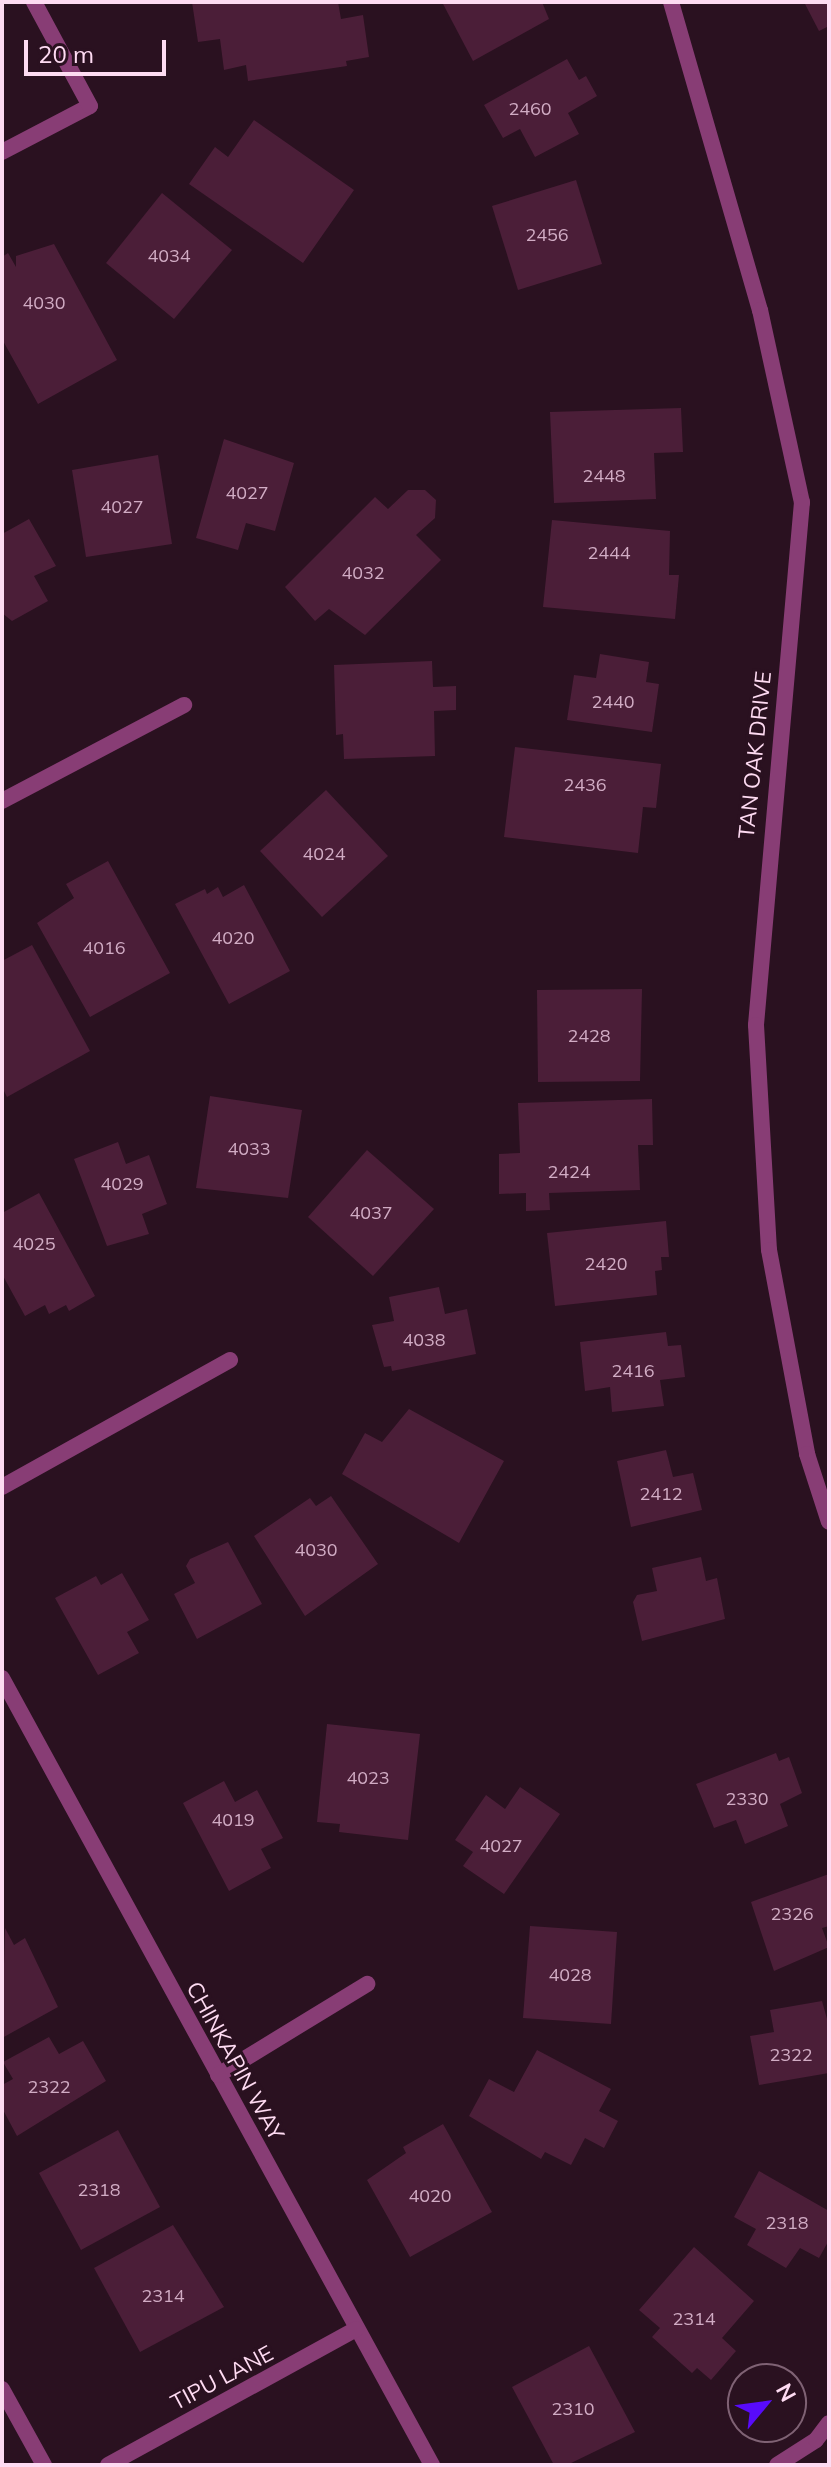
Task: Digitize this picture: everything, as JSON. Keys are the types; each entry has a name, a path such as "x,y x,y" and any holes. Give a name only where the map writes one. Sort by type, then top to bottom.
{"street":[{"path":"2,152 90,106 34,2"},
{"name":"TAN OAK DRIVE","path":"671,2 760,310 802,502 756,1025 769,1250 807,1454 829,1522"},
{"path":"2,801 184,705"},
{"path":"2,1487 230,1360"},
{"name":"CHINKAPIN WAY","path":"2,1678 432,2465"},
{"path":"218,2075 367,1984"},
{"name":"TIPU LANE","path":"108,2465 356,2329"},
{"path":"2,2389 44,2465"},
{"path":"777,2465 816,2440 829,2423"}],"building":[{"path":"192,2 338,2 341,19 363,15 369,57 346,61 347,66 248,81 246,65 224,70 220,39 198,42"},
{"path":"442,2 542,2 549,19 473,61"},
{"path":"804,2 829,2 829,26 819,31"},
{"path":"567,59 579,80 586,76 597,96 568,113 579,134 535,157 520,129 503,138 484,105"},
{"path":"254,120 354,190 303,263 189,184 215,147 228,157"},
{"path":"576,180 602,264 518,290 492,206"},
{"path":"162,193 232,250 174,319 106,263"},
{"path":"54,244 117,360 38,404 2,339 2,257 8,253 16,267 16,256"},
{"path":"681,408 683,452 654,453 656,499 554,503 550,412"},
{"path":"224,439 294,463 275,531 246,523 238,550 196,538"},
{"path":"158,455 172,544 86,557 72,470"},
{"path":"408,490 425,490 436,500 435,518 416,535 441,560 365,635 329,609 315,621 285,587 375,497 388,509"},
{"path":"29,519 56,566 34,576 48,601 12,621 2,613 2,534"},
{"path":"552,520 670,531 669,575 679,575 675,619 543,607"},
{"path":"600,654 649,662 646,682 659,684 652,732 567,720 574,675 596,678"},
{"path":"432,661 433,687 456,686 456,710 434,711 435,756 344,759 343,734 336,735 334,665"},
{"path":"515,747 661,764 656,808 643,807 638,853 504,837"},
{"path":"326,790 388,856 322,917 260,851"},
{"path":"108,861 170,973 90,1017 37,923 74,898 66,884"},
{"path":"244,885 290,971 229,1004 175,904 205,889 207,894 218,887 223,897"},
{"path":"32,945 90,1051 7,1097 2,1087 2,961"},
{"path":"642,989 640,1081 538,1082 537,990"},
{"path":"210,1096 302,1110 288,1198 196,1188"},
{"path":"652,1099 653,1145 638,1145 640,1190 549,1193 550,1210 526,1211 526,1193 499,1194 499,1154 520,1153 518,1103"},
{"path":"118,1142 126,1164 149,1155 167,1204 142,1214 149,1234 107,1246 74,1159"},
{"path":"367,1150 434,1209 373,1276 308,1217"},
{"path":"39,1193 95,1296 69,1311 66,1305 49,1314 45,1305 25,1316 2,1274 2,1213"},
{"path":"666,1221 669,1257 661,1257 662,1270 655,1271 657,1295 555,1306 547,1233"},
{"path":"439,1287 445,1314 467,1309 476,1354 392,1371 391,1366 384,1367 372,1325 394,1321 389,1297"},
{"path":"666,1332 668,1346 681,1345 685,1377 660,1380 664,1406 612,1412 610,1387 585,1391 580,1342"},
{"path":"409,1409 504,1461 459,1543 342,1474 365,1433 382,1442"},
{"path":"666,1450 673,1477 693,1473 702,1510 631,1527 617,1461"},
{"path":"331,1496 378,1564 305,1616 254,1536 310,1498 316,1506"},
{"path":"228,1542 262,1604 197,1639 174,1594 195,1583 186,1566 190,1559"},
{"path":"701,1557 706,1581 717,1578 725,1619 642,1641 633,1602 637,1595 657,1591 652,1568"},
{"path":"122,1573 149,1620 127,1632 139,1653 98,1675 55,1598 96,1576 101,1585"},
{"path":"327,1724 420,1734 408,1840 339,1832 340,1824 317,1822"},
{"path":"776,1753 779,1761 789,1757 802,1793 780,1804 788,1826 745,1844 736,1820 714,1828 696,1784"},
{"path":"224,1781 235,1802 257,1790 283,1838 261,1849 271,1868 229,1891 183,1803"},
{"path":"520,1787 560,1814 504,1894 463,1866 473,1852 455,1840 486,1795 505,1809"},
{"path":"829,1874 829,1926 822,1928 829,1947 774,1971 751,1902"},
{"path":"530,1926 617,1932 611,2024 523,2018"},
{"path":"5,1928 14,1945 25,1938 58,2007 2,2038"},
{"path":"822,2001 829,2026 829,2073 759,2085 750,2036 774,2032 770,2010"},
{"path":"49,2037 59,2054 83,2041 106,2081 17,2136 2,2108 2,2085 13,2079 3,2062"},
{"path":"537,2050 611,2089 599,2111 618,2121 604,2148 585,2138 571,2165 545,2152 541,2159 469,2116 489,2079 514,2092"},
{"path":"443,2124 492,2212 410,2257 367,2180 406,2153 403,2147"},
{"path":"118,2130 160,2207 81,2250 39,2173"},
{"path":"759,2171 829,2211 829,2240 819,2258 800,2248 786,2268 747,2245 756,2229 734,2217"},
{"path":"173,2225 224,2307 140,2352 94,2268"},
{"path":"694,2247 754,2301 722,2338 736,2351 711,2380 697,2368 692,2373 652,2337 660,2328 639,2310"},
{"path":"589,2346 635,2432 567,2465 554,2465 512,2387"}]}
